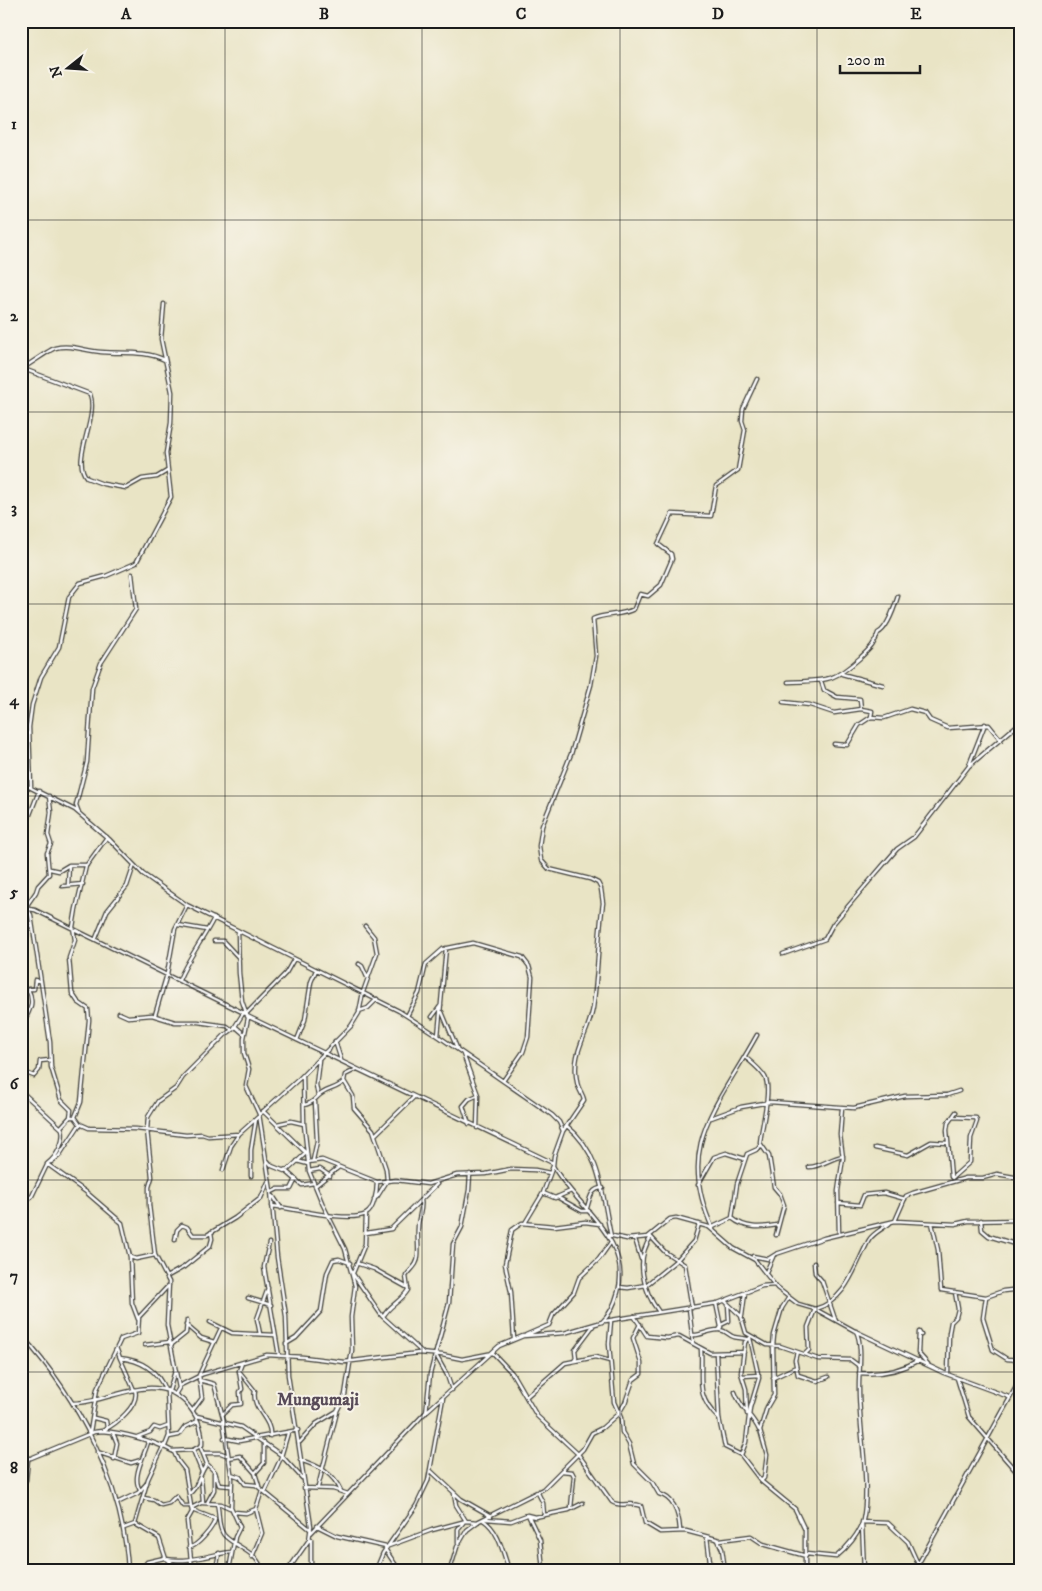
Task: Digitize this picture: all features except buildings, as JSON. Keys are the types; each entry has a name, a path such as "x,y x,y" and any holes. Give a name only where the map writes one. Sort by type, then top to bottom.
{"street":[{"path":"31,787 29,727 32,705 41,677 59,647 69,598 80,583 106,576 136,562 171,497 166,453 171,424 172,392 161,339 164,304"},
{"path":"22,368 40,359 52,348 66,346 102,352 143,352 165,360"},
{"path":"22,368 90,394 93,414 86,429 81,467 86,478 103,484 126,488 142,478 157,477 168,471"},
{"path":"525,1223 543,1193 563,1131 584,1100 577,1082 577,1052 579,1044 587,1032 593,1008 603,904 601,889 598,883 590,879 549,869 541,860 539,846 542,826 571,754 591,685 596,656 593,619 606,614 628,612 634,609 640,594 649,596 660,586 672,556 658,544 672,514 711,516 716,486 738,470 745,430 742,421 743,411 756,379"},
{"path":"80,814 76,805 86,768 92,688 101,663 136,609 132,574"},
{"path":"788,682 821,680 842,674 873,645 878,633 882,632 892,615 898,596"},
{"path":"842,674 883,685"},
{"path":"821,680 824,690 831,695 860,699 861,709"},
{"path":"783,702 810,705 834,713 861,709 871,710 871,717"},
{"path":"834,744 847,745 859,725 871,717 884,718 910,709 925,714 930,720 945,727 985,724 993,727 1001,740"},
{"path":"783,954 825,939 833,924 899,847 914,837 968,766 1021,722"},
{"path":"968,766 985,724"},
{"path":"21,783 39,790 80,814 150,880 187,905 377,999 407,1016 557,1120 563,1131"},
{"path":"21,863 24,830 39,790"},
{"path":"27,905 38,886 49,876 50,869 47,853 51,844 48,835 51,812 50,796"},
{"path":"75,1117 81,1102 89,1020 88,1009 78,1002 72,993 68,958 75,940 73,927 87,865 107,838"},
{"path":"96,938 108,911 127,886 134,864"},
{"path":"50,869 59,871 69,865 87,865"},
{"path":"68,885 69,865"},
{"path":"62,886 83,884"},
{"path":"21,893 22,899 29,909 56,1089 61,1100 70,1108 70,1117 61,1127"},
{"path":"155,1015 167,974 176,935 175,929 187,905"},
{"path":"29,909 96,938 324,1053 553,1165 609,1235 635,1239 652,1236"},
{"path":"179,980 214,918"},
{"path":"21,923 24,928 32,926"},
{"path":"178,925 208,930"},
{"path":"223,1170 227,1153 240,1134 303,1075 350,1026 359,1011 367,978 374,965 377,948 374,937 365,926"},
{"path":"238,930 241,992 246,1014 244,1053 249,1074 246,1086 256,1107 271,1194 286,1316 286,1356 290,1390 298,1430 300,1460 311,1533 311,1570"},
{"path":"214,941 226,943 239,958"},
{"path":"407,1016 419,993 426,964 434,955 446,947 474,943 520,956 529,966 532,998 526,1046 503,1081"},
{"path":"438,1036 446,947"},
{"path":"176,1393 179,1386 167,1321 170,1286 167,1276 155,1255 149,1204 148,1187 152,1177 147,1130 149,1115 156,1104 176,1088 183,1076 286,973 294,958"},
{"path":"359,964 362,966 367,978"},
{"path":"298,1040 305,1020 311,982 316,970"},
{"path":"21,1027 30,1013 32,1003 28,989 34,989 34,980 40,981"},
{"path":"356,989 362,1000"},
{"path":"359,1011 368,1008 377,999"},
{"path":"432,1017 442,1004"},
{"path":"441,1010 458,1050"},
{"path":"119,1013 134,1018 155,1015 176,1022 198,1022 227,1026 238,1028 244,1035"},
{"path":"757,1035 731,1078 699,1146 698,1185 703,1206 713,1229 733,1248 765,1260 773,1255 839,1234 895,1221 955,1224 981,1220 1021,1220"},
{"path":"335,1041 341,1061"},
{"path":"462,1053 478,1095 479,1115 477,1128"},
{"path":"732,1218 737,1184 745,1159 747,1154 758,1149 760,1146 766,1103 765,1077 745,1057"},
{"path":"313,1160 317,1141 315,1102 318,1096 316,1085 318,1059"},
{"path":"21,1071 34,1076 39,1070 40,1061 51,1060"},
{"path":"318,1096 338,1087 344,1081 345,1075 358,1069"},
{"path":"303,1075 304,1124 309,1170 328,1216 346,1249 353,1273 355,1289 351,1317 353,1344 345,1395 337,1411 318,1488"},
{"path":"344,1081 353,1096 354,1108 370,1125 386,1169 386,1182 374,1199"},
{"path":"21,1091 61,1127 62,1139 55,1156 47,1164 32,1196 21,1204"},
{"path":"711,1118 741,1107 783,1101 842,1108 861,1107 906,1096 947,1095 959,1091"},
{"path":"470,1124 463,1106 469,1099 478,1095"},
{"path":"375,1136 414,1097"},
{"path":"304,1105 315,1102"},
{"path":"839,1234 838,1203 843,1156 840,1135 842,1108"},
{"path":"263,1111 306,1154"},
{"path":"952,1179 947,1130 956,1112"},
{"path":"70,1117 75,1117"},
{"path":"75,1117 80,1124 89,1128 147,1130 208,1136 240,1134"},
{"path":"251,1176 251,1150 258,1117"},
{"path":"952,1179 970,1162 971,1138 977,1121 976,1118 953,1117"},
{"path":"277,1124 288,1121 304,1124"},
{"path":"47,1164 59,1156 80,1124"},
{"path":"567,1126 580,1138 587,1149 603,1188 609,1235 620,1269 619,1286 614,1305 604,1321"},
{"path":"875,1148 908,1155 931,1142 948,1143"},
{"path":"760,1146 769,1156 774,1187 780,1194 784,1205 776,1235"},
{"path":"698,1185 714,1157 726,1153 745,1159"},
{"path":"284,1170 289,1169 306,1154"},
{"path":"809,1167 818,1166 830,1158 843,1156"},
{"path":"266,1158 272,1166 284,1170 302,1185 315,1185 339,1168"},
{"path":"297,1161 308,1163 313,1160 322,1160 376,1182 396,1180 428,1184 457,1175 486,1174 511,1168 550,1173"},
{"path":"47,1164 86,1192 122,1223 130,1257 132,1303 138,1319 139,1332 123,1337 97,1389 94,1418 90,1433"},
{"path":"309,1170 320,1170 330,1176"},
{"path":"426,1413 430,1374 450,1295 453,1244 462,1227 470,1174"},
{"path":"895,1221 905,1198 912,1193 952,1179 997,1174 1014,1177"},
{"path":"271,1194 278,1189 292,1188 296,1179"},
{"path":"175,1240 177,1230 182,1225 187,1227 192,1235 205,1236 212,1232 261,1198 268,1181"},
{"path":"353,1273 359,1264 366,1233 366,1214 376,1193 376,1182"},
{"path":"366,1233 391,1228 438,1184"},
{"path":"588,1209 592,1193 596,1189 603,1188"},
{"path":"543,1193 550,1197 556,1197 572,1191"},
{"path":"838,1203 860,1205 864,1195 877,1193 905,1198"},
{"path":"271,1194 281,1208"},
{"path":"556,1197 582,1211 588,1209"},
{"path":"383,1317 390,1307 405,1296 408,1288 406,1276 416,1266 418,1257 416,1248 418,1215 422,1207 421,1200"},
{"path":"272,1206 302,1209 328,1216 366,1214"},
{"path":"641,1259 652,1236 672,1218 713,1229 732,1218"},
{"path":"732,1218 740,1224 762,1228 778,1225"},
{"path":"981,1220 983,1231 1021,1246"},
{"path":"514,1339 511,1292 505,1262 512,1230 518,1224 525,1223 554,1226 585,1222 600,1224"},
{"path":"932,1222 938,1250 940,1288 985,1297 1003,1291 1021,1289"},
{"path":"806,1354 810,1348 808,1327 815,1309 830,1303 853,1274 870,1238 890,1223"},
{"path":"619,1286 628,1288 646,1285 678,1260 694,1241 699,1224"},
{"path":"167,1276 184,1267 210,1246 212,1232"},
{"path":"652,1236 664,1252 686,1266 693,1343"},
{"path":"635,1239 646,1285 659,1312"},
{"path":"288,1570 317,1526 426,1413 502,1344 549,1325 553,1314 574,1292 579,1278 599,1258 611,1242"},
{"path":"268,1243 264,1264 279,1356"},
{"path":"130,1257 136,1259 155,1255"},
{"path":"749,1255 766,1273 774,1285 798,1304 815,1309 865,1336 957,1378 1009,1397"},
{"path":"766,1273 773,1255"},
{"path":"286,1344 296,1338 321,1311 326,1273 333,1260 339,1259 350,1263"},
{"path":"814,1263 815,1273 821,1278 835,1320"},
{"path":"359,1264 374,1269 408,1288"},
{"path":"353,1273 383,1317 424,1354"},
{"path":"523,1336 564,1333 632,1315 716,1303 762,1286 774,1285"},
{"path":"138,1319 170,1286"},
{"path":"260,1334 257,1321 268,1287"},
{"path":"948,1374 949,1333 951,1322 956,1317 958,1309 955,1292"},
{"path":"745,1293 742,1304 742,1318 759,1375 748,1415"},
{"path":"760,1432 767,1405 774,1395 772,1346 778,1321 789,1297"},
{"path":"985,1297 983,1318 993,1350 1007,1359 1021,1360"},
{"path":"248,1298 262,1304 271,1305"},
{"path":"723,1301 742,1318"},
{"path":"716,1303 721,1325 719,1330"},
{"path":"721,1325 729,1321 728,1304"},
{"path":"632,1315 647,1336 667,1338 677,1336 710,1353 744,1352"},
{"path":"145,1345 170,1343 186,1333 187,1320"},
{"path":"611,1321 610,1361 614,1402 621,1418 622,1432 629,1444 634,1464 652,1482 659,1494 666,1496 671,1501 677,1512 680,1530"},
{"path":"210,1322 236,1334 275,1335"},
{"path":"450,1570 458,1545 467,1530 482,1520 538,1493 578,1454 588,1442 592,1433 602,1428 618,1414 625,1403 633,1380 641,1374 641,1363 633,1338 640,1324"},
{"path":"186,1325 201,1338 214,1342"},
{"path":"573,1362 576,1358 575,1350 593,1326"},
{"path":"193,1410 202,1398 200,1375 221,1328"},
{"path":"692,1334 699,1335 708,1331 719,1330 728,1332 734,1337 749,1338 772,1346 780,1346 818,1359 851,1360 859,1366"},
{"path":"855,1331 859,1341 858,1399 864,1492 862,1523 864,1570"},
{"path":"921,1335 918,1333 918,1353 929,1365"},
{"path":"21,1335 73,1403 90,1433 117,1503 124,1528 128,1570"},
{"path":"859,1341 865,1336"},
{"path":"741,1455 746,1442 748,1415 746,1390 741,1372 744,1352 749,1338"},
{"path":"701,1349 700,1388 706,1403 720,1420"},
{"path":"21,1460 28,1459 90,1433 107,1428 127,1414 136,1396 117,1350"},
{"path":"797,1351 796,1367 798,1375 817,1381 828,1377"},
{"path":"179,1386 200,1375 267,1355 350,1362 396,1355 424,1354 462,1359 493,1353"},
{"path":"493,1353 512,1373 538,1418 578,1454 614,1503 641,1506 644,1523 649,1527 662,1532 680,1530 717,1539 751,1536 763,1544 806,1555 836,1557 846,1547 862,1523"},
{"path":"716,1353 720,1420 725,1447 741,1455 760,1481 795,1509 805,1530 806,1570"},
{"path":"436,1355 447,1375 452,1390"},
{"path":"526,1397 564,1364 599,1357 610,1361"},
{"path":"120,1358 133,1359 148,1367 160,1378 167,1390"},
{"path":"859,1372 881,1373 904,1368 919,1360"},
{"path":"223,1414 232,1405 241,1404 240,1392 242,1388 239,1371 242,1363"},
{"path":"773,1378 796,1367"},
{"path":"117,1503 125,1501 140,1491 148,1480 169,1436 167,1390 175,1369"},
{"path":"239,1371 254,1391 254,1398 258,1408 270,1426 270,1436"},
{"path":"742,1376 759,1375"},
{"path":"957,1378 967,1412 1021,1477"},
{"path":"915,1570 1021,1378"},
{"path":"199,1380 214,1384 223,1414 224,1438 231,1474 231,1508 240,1527 234,1542 229,1570"},
{"path":"73,1403 134,1390 156,1387 167,1390 176,1393 193,1410 197,1416 202,1440 200,1446 193,1450 174,1451 164,1445 102,1430"},
{"path":"735,1392 760,1432 767,1459 764,1478 760,1481"},
{"path":"376,1570 386,1548 423,1493 430,1470 443,1398"},
{"path":"299,1443 316,1424 337,1411"},
{"path":"197,1416 224,1421 241,1427 282,1455 303,1480"},
{"path":"94,1418 106,1421 107,1428"},
{"path":"169,1436 179,1436 187,1425 198,1421"},
{"path":"135,1438 150,1432 154,1427 160,1429 168,1426"},
{"path":"224,1438 237,1441 298,1430"},
{"path":"252,1557 262,1533 256,1510 262,1490 282,1455 288,1432"},
{"path":"113,1433 117,1443 114,1459"},
{"path":"140,1491 136,1481 148,1442"},
{"path":"255,1473 264,1463 264,1442"},
{"path":"200,1446 207,1464 215,1472 219,1486 232,1486"},
{"path":"193,1450 203,1474"},
{"path":"174,1451 184,1470 189,1494 191,1508 190,1518 187,1522 192,1570"},
{"path":"97,1452 133,1464 141,1460"},
{"path":"204,1453 221,1453 228,1457 240,1456 255,1473 262,1490"},
{"path":"21,1488 26,1480 28,1459"},
{"path":"300,1460 323,1469 335,1479 341,1491"},
{"path":"189,1494 194,1490 196,1482 201,1478 207,1464"},
{"path":"430,1470 454,1494 484,1514 491,1516"},
{"path":"562,1471 572,1472 574,1476 571,1508"},
{"path":"207,1503 214,1490 215,1472"},
{"path":"231,1474 240,1477 245,1484 255,1484 311,1533"},
{"path":"201,1478 202,1503"},
{"path":"135,1524 148,1480"},
{"path":"304,1488 341,1491 348,1494"},
{"path":"538,1493 543,1503 544,1515"},
{"path":"454,1494 456,1505 465,1522"},
{"path":"144,1498 154,1500 160,1506 168,1503 176,1496 183,1506 217,1519 223,1534 260,1563 260,1570"},
{"path":"191,1508 202,1503 217,1504 231,1508"},
{"path":"317,1526 336,1536 386,1548 432,1530 465,1522 511,1520 529,1516 535,1518 583,1503"},
{"path":"189,1547 197,1544 220,1515 217,1504"},
{"path":"233,1512 246,1513 256,1510"},
{"path":"529,1516 540,1540 543,1570"},
{"path":"482,1520 492,1527 509,1570"},
{"path":"458,1545 458,1529 465,1522"},
{"path":"862,1523 888,1522 908,1542 922,1569"},
{"path":"124,1528 135,1524"},
{"path":"135,1524 159,1538 164,1558"},
{"path":"707,1537 711,1570"},
{"path":"717,1539 722,1549 724,1570"},
{"path":"386,1548 399,1570"},
{"path":"168,1560 191,1560 219,1553 232,1552"},
{"path":"216,1570 219,1553"},
{"path":"136,1570 142,1568 150,1560 164,1558 180,1570"},
{"path":"1013,1570 1021,1562"}],"district":[{"name":"Mungumaji","path":"318,1400"}]}
